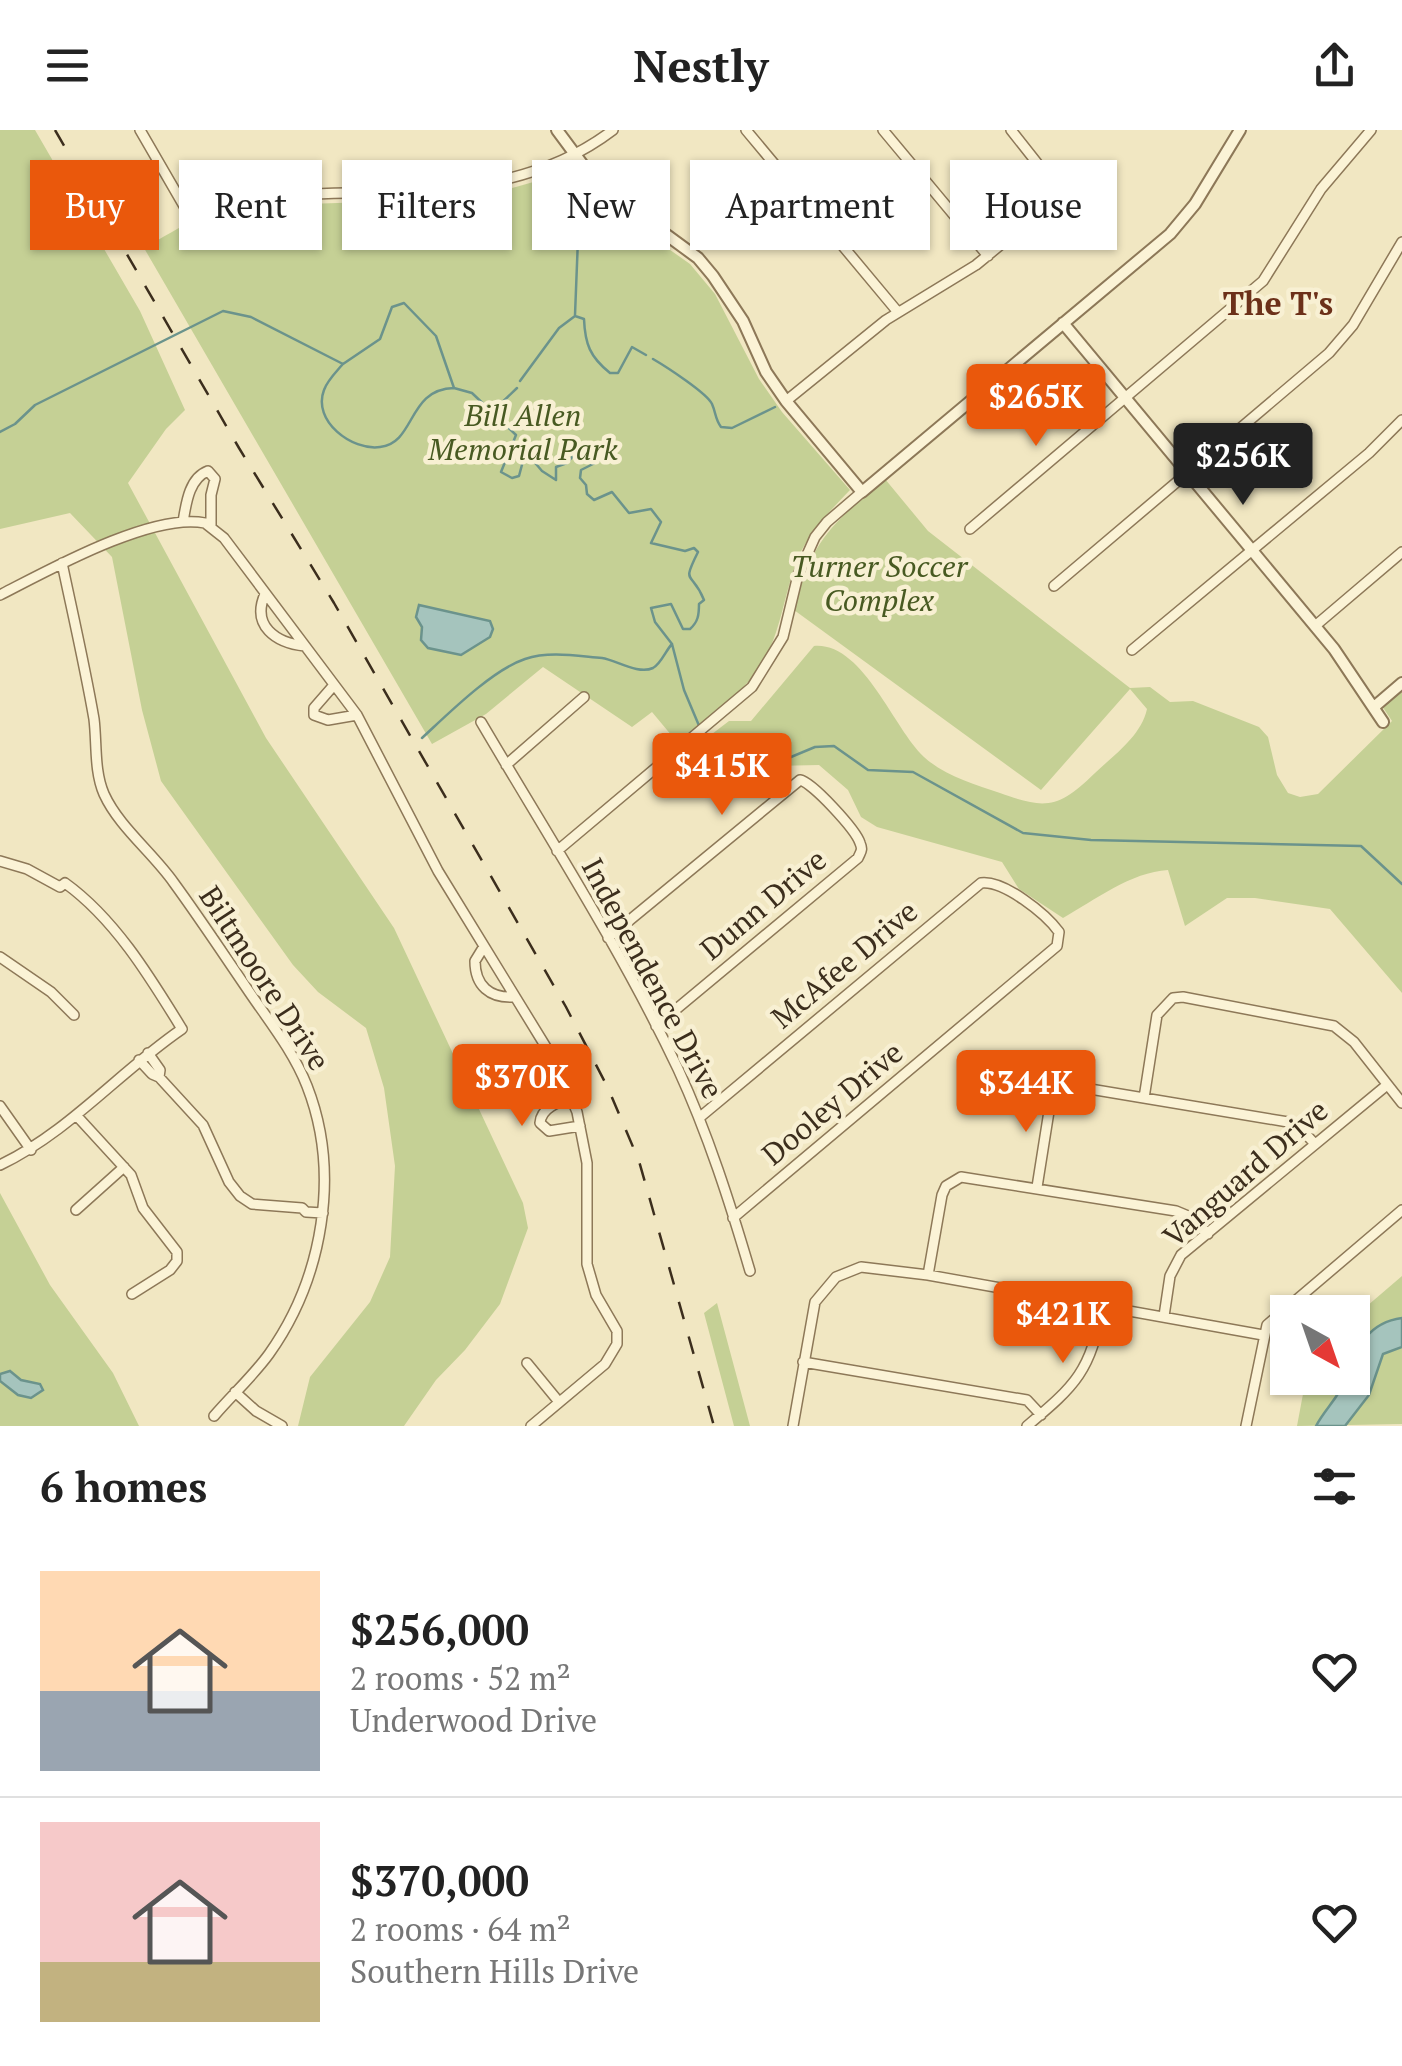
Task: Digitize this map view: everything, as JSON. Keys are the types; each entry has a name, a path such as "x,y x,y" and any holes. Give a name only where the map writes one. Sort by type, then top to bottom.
{"street":[{"path":"140,130 179,197"},
{"path":"557,130 575,157 613,198 698,258 743,321 766,372 786,401 862,492"},
{"path":"322,194 466,188 548,168 575,157 613,130"},
{"path":"746,130 897,311"},
{"path":"883,130 988,256"},
{"path":"786,401 897,311 988,256 1058,195 1052,180 1010,130"},
{"path":"556,851 752,687 776,652 788,621 798,575 827,522 1182,221 1240,130"},
{"path":"970,529 1263,281 1320,189 1371,130"},
{"path":"1054,586 1329,353 1354,325 1402,242"},
{"path":"1064,322 1316,626 1382,722"},
{"path":"1132,650 1369,453 1402,420"},
{"path":"183,522 186,500 199,476 208,472 216,482 211,495 210,525 357,715 438,870 557,1065 571,1098 587,1162 587,1264 596,1295 617,1331 618,1344 605,1364 531,1426"},
{"path":"0,596 62,563 134,535 183,522 210,525"},
{"path":"1316,626 1402,552"},
{"name":"Biltmoore Drive","path":"62,563 94,724 103,792 123,824 152,852 172,879 290,1052 316,1112 324,1162 324,1200 316,1248 293,1315 266,1359 214,1416"},
{"path":"265,594 261,609 268,630 280,641 305,646"},
{"path":"1374,707 1402,683"},
{"path":"334,685 314,708 314,715 328,720 357,715"},
{"path":"506,765 584,698"},
{"name":"Independence Drive","path":"481,722 656,1026 699,1118 750,1271"},
{"name":"Dunn Drive","path":"608,938 794,782 807,780 859,839 858,858 656,1026"},
{"path":"0,860 60,887 65,883 89,902 114,929 182,1029 31,1150 0,1166"},
{"name":"McAfee Drive","path":"699,1118 974,888 990,882 1029,904"},
{"name":"Dooley Drive","path":"733,1218 1057,946 1059,932 1029,904"},
{"path":"483,948 475,961 478,982 494,995 513,996"},
{"path":"0,957 52,992 74,1015"},
{"path":"1144,1098 1157,1015 1164,1004 1183,997 1334,1026 1354,1042 1402,1103"},
{"path":"144,1057 152,1074 160,1077 202,1124 222,1171 240,1196 252,1204 322,1213"},
{"name":"Vanguard Drive","path":"1164,1316 1174,1266 1181,1255 1387,1085"},
{"path":"1037,1187 1050,1104 1062,1090 1078,1087 1288,1122 1315,1144"},
{"path":"571,1098 548,1108 540,1123 549,1131 580,1126"},
{"path":"0,1106 31,1150"},
{"path":"76,1115 124,1167 143,1208 178,1256 170,1270 132,1294"},
{"path":"76,1210 124,1167"},
{"path":"928,1275 946,1186 970,1176 1176,1211 1208,1234"},
{"path":"302,1208 306,1203 324,1200"},
{"path":"1246,1426 1262,1335 1275,1316 1402,1210"},
{"path":"793,1426 816,1302 836,1277 861,1267 928,1275 1262,1335"},
{"path":"1027,1426 1077,1381 1093,1348 1102,1306"},
{"path":"802,1362 1027,1400 1040,1415"},
{"path":"526,1363 559,1402"},
{"path":"235,1392 256,1411 282,1426"}],"green space":[{"path":"0,130 35,130 52,160 30,160 30,250 105,250 140,311 185,410 166,429 128,483 266,738 394,928 523,1203 528,1228 500,1304 436,1380 404,1426 298,1426 310,1377 370,1302 390,1257 395,1166 384,1088 366,1028 318,992 293,965 161,781 142,710 112,557 70,513 0,529"},
{"name":"Bill Allen Memorial Park","path":"532,182 532,250 670,250 690,264 715,294 759,379 782,412 850,490 818,525 799,555 774,639 755,674 677,742 652,712 632,727 543,667 486,714 432,744 145,250 159,250 159,240 179,228 179,250 322,250 322,204 342,203 342,250 512,250 512,188"},
{"name":"Turner Soccer Complex","path":"885,479 928,531 1130,688 1150,687 1170,702 1193,701 1259,727 1268,737 1277,775 1288,793 1300,797 1318,794 1392,721 1382,706 1402,688 1402,993 1330,909 1227,898 1185,926 1168,870 1127,881 1063,918 1019,889 1002,862 877,827 861,817 848,790 819,765 720,767 695,747 729,721 751,721 814,646 832,648 862,672 912,744 932,764 960,779 1029,802 1051,802 1071,793 1119,752 1139,728 1147,709 1130,689 1041,790 794,610 808,567 826,535"},
{"path":"0,1193 50,1285 113,1373 139,1426 0,1426"},
{"path":"1402,1276 1402,1424 1297,1426 1303,1395 1370,1395 1370,1303"},
{"path":"717,1303 750,1426 734,1426 704,1313"}],"water":[{"path":"419,605 490,621 490,637 461,655 428,648 421,640 422,627 416,617"},
{"path":"1402,1318 1402,1347 1383,1354 1370,1392 1370,1334 1391,1320"},
{"path":"10,1371 21,1380 40,1384 43,1390 31,1398 18,1395 0,1381 0,1374"},
{"path":"1337,1395 1369,1395 1345,1426 1316,1426"}],"waterway":[{"path":"575,315 578,250"},
{"path":"0,432 35,405 223,311 251,317 343,364 380,339 392,307 404,303 436,336 454,388 472,393 516,435 501,472 512,478 519,476 523,461 531,458 556,480 556,467 567,463 581,447 604,455 581,470 587,494 594,500 612,492 629,513 651,509 661,522 651,543 685,551 694,548 698,552 689,574 704,600 699,604 693,626 683,629 671,604 651,608 655,622 672,644 684,690 700,728"},
{"path":"520,381 559,328 575,316 584,319 590,349 610,373 618,373 632,347 646,355"},
{"path":"653,359 709,399 721,427 732,428 775,407"},
{"path":"342,365 324,390 324,413 337,432 369,447 392,443 428,397 454,388"},
{"path":"493,411 517,388"},
{"path":"422,738 485,683 525,659 573,655 647,670 658,663 672,644"},
{"path":"703,736 716,758 736,764 746,759 772,765 815,747 834,746 868,770 913,772 1023,833 1091,840 1361,846 1402,884"}],"railway":[{"path":"55,130 239,448 334,603 566,1007 608,1088 639,1161 714,1426"}],"district":[{"name":"The T's","path":"1278,303"}]}
